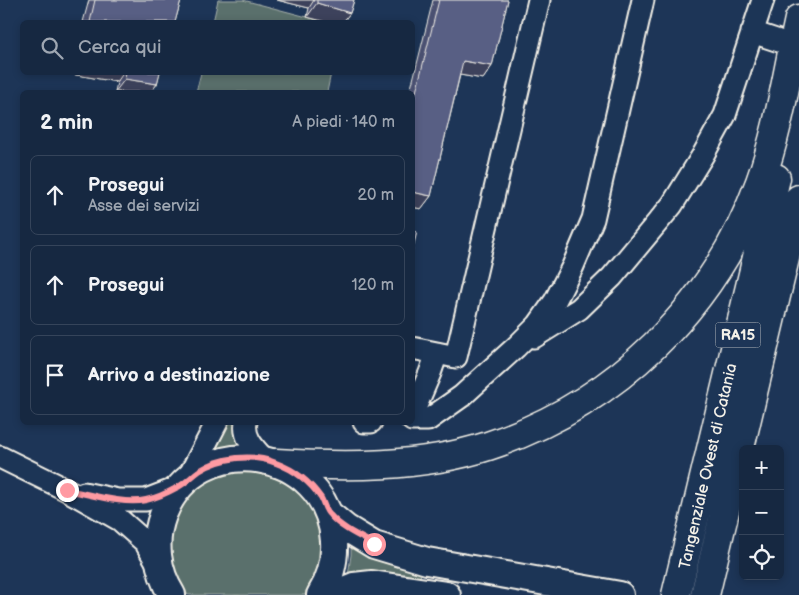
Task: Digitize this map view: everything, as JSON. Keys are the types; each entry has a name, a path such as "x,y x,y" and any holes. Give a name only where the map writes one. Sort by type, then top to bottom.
{"highway":[{"path":"271,461 360,466 404,463 486,447 526,432 562,414 603,389 640,360 682,315 714,274 743,221 770,150 799,19"},
{"name":"Tangenziale Ovest di Catania","path":"677,592 799,80"},
{"name":"Tangenziale Ovest di Catania","path":"705,595 799,199"}],"main road":[{"path":"172,595 166,586 159,566 157,545 160,524 167,504 183,483 200,470 216,463 240,458 271,461 296,473 313,488 322,500 329,514 334,532 335,550 326,586 320,595"},
{"path":"329,514 346,528 374,544 427,561 620,595"},
{"path":"332,595 354,586 372,584 447,595"}],"street":[{"path":"415,349 456,357 539,0"},
{"path":"415,420 428,420 462,396 516,347 538,325 554,301 573,266 593,219 643,0"},
{"path":"516,347 579,309 612,277 672,205 725,115 763,0"},
{"path":"752,32 779,40"},
{"path":"415,409 436,353"},
{"path":"67,490 118,500 146,500 183,483 215,425"},
{"path":"246,425 245,432 252,446 271,461"},
{"path":"0,457 67,490 120,520 145,542 159,566"}],"green space":[{"path":"218,0 243,0 318,20 213,20"},
{"path":"200,75 331,75 327,90 196,90"},
{"path":"224,425 235,425 239,447 211,456"},
{"path":"259,471 273,475 288,483 301,494 310,506 317,520 321,535 322,551 314,581 305,595 188,595 183,588 172,564 170,552 172,528 176,516 197,487 225,472"},
{"path":"351,542 420,569 421,575 418,578 348,576"}],"building":[{"path":"95,0 181,0 176,20 90,20"},
{"path":"317,0 354,0 350,13 317,3"},
{"path":"439,0 508,0 492,66 463,61 431,196 415,193 415,96"},
{"path":"126,75 159,75 157,84 125,79"}],"route":[{"path":"67,490 118,500 146,500 180,487 200,470 216,463 232,459 266,460 290,469 302,478 322,500 329,514 346,528 374,544"}]}
